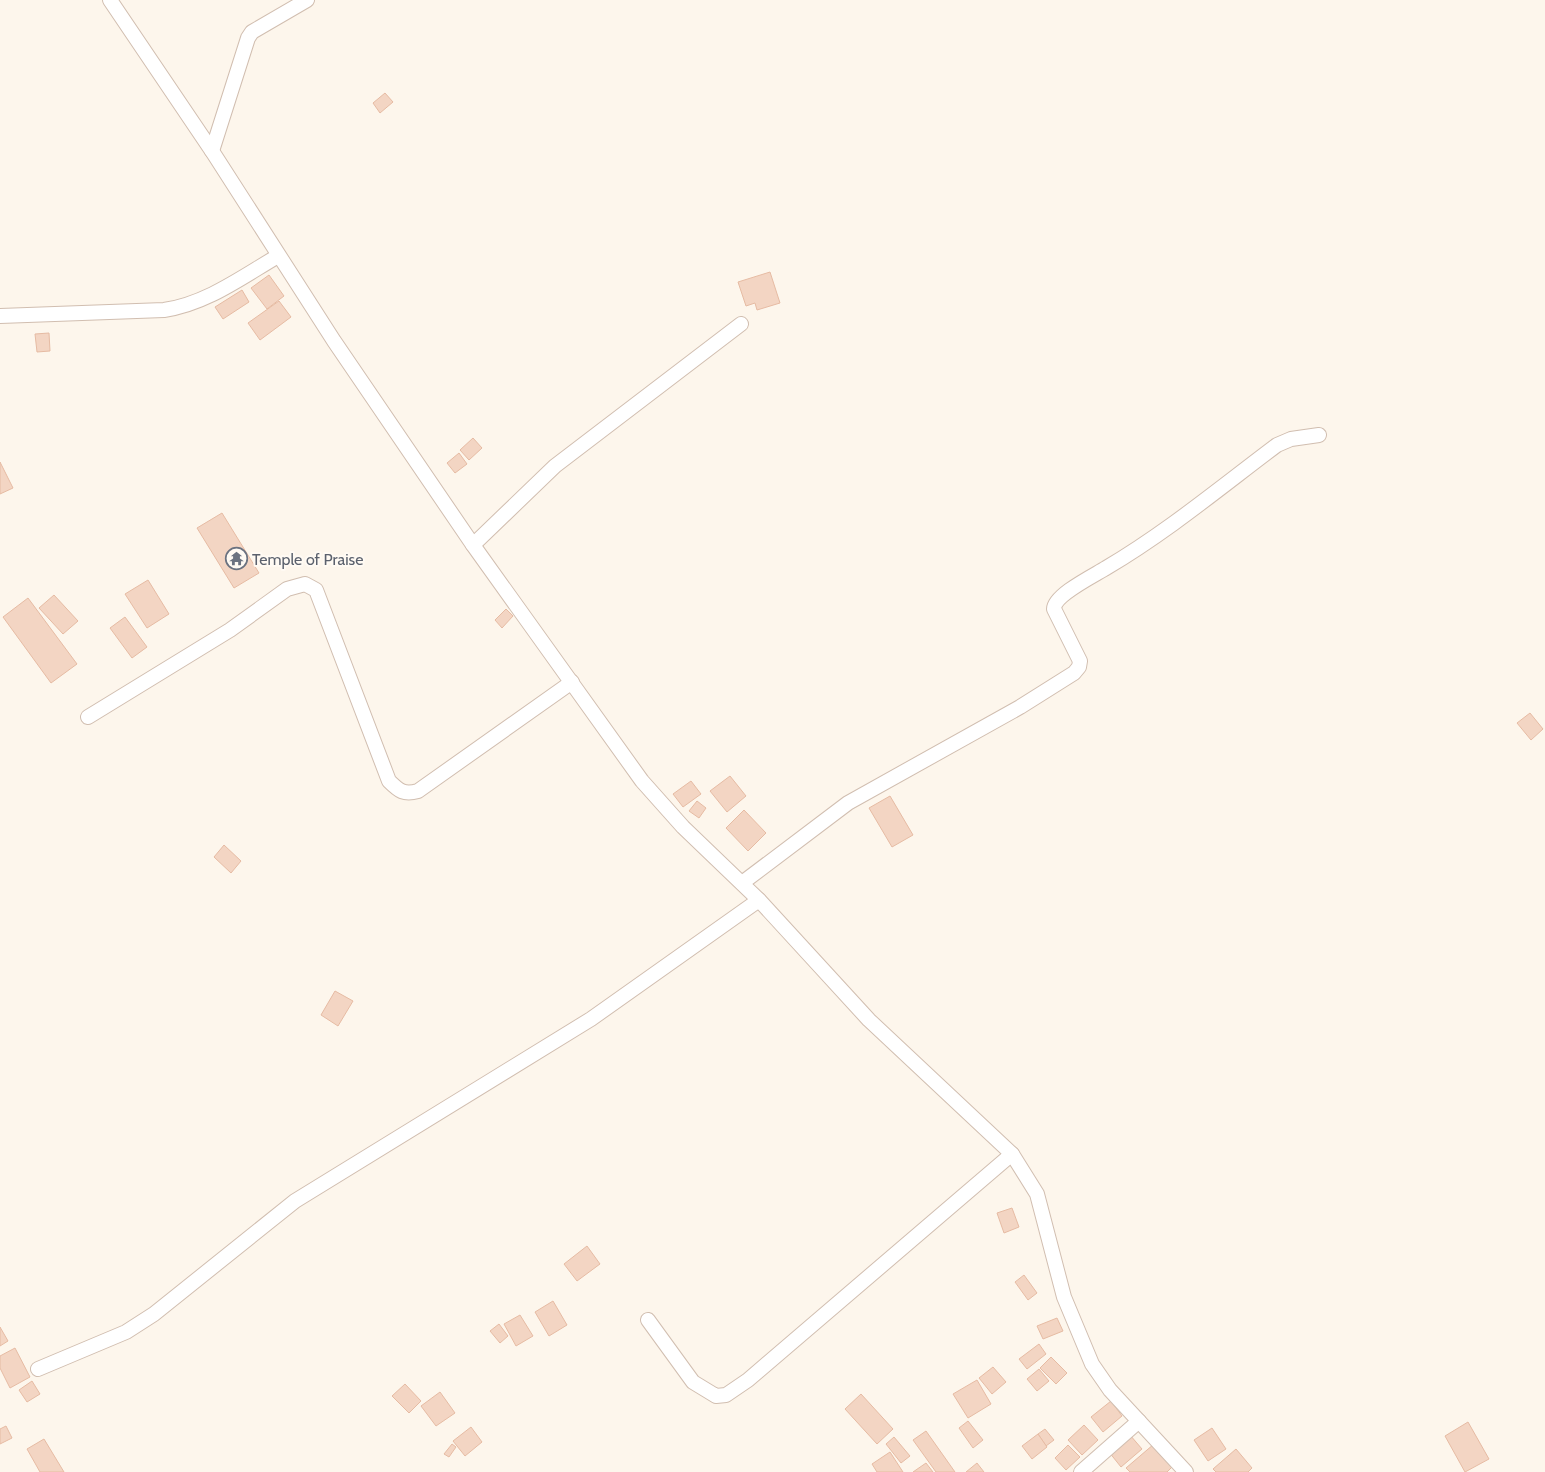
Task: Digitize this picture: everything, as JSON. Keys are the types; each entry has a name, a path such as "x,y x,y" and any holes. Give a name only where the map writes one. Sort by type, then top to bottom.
{"street":[{"path":"110,0 212,151 278,256 473,545 642,781 683,827 759,900 869,1020 1012,1154 1037,1194 1064,1297 1092,1364 1110,1390 1186,1472"},
{"path":"212,151 248,38 252,32 307,0"},
{"path":"0,316 164,310 183,307 206,298 278,256"},
{"path":"473,545 555,466 741,324"},
{"path":"742,884 848,803 1020,707 1074,674 1079,667 1080,661 1054,609 1056,601 1069,590 1143,546 1277,445 1291,439 1319,435"},
{"path":"88,717 230,630 287,589 304,584 316,590 389,781 399,791 408,794 418,791 572,682"},
{"path":"38,1369 126,1332 154,1314 295,1201 591,1019 759,900"},
{"path":"648,1320 693,1382 716,1396 726,1395 748,1380 1012,1154"},
{"path":"1081,1472 1138,1421"}],"building":[{"path":"385,93 393,102 380,113 373,103"},
{"path":"770,272 780,303 757,310 755,303 746,306 738,282"},
{"path":"269,275 284,296 267,309 251,288"},
{"path":"242,290 249,302 223,319 215,307"},
{"path":"279,301 291,317 260,340 248,323"},
{"path":"49,333 50,351 37,352 35,334"},
{"path":"473,438 482,448 469,460 460,450"},
{"path":"459,453 467,464 455,473 447,463"},
{"path":"0,462 13,488 0,494"},
{"path":"222,513 259,573 234,588 197,528"},
{"path":"148,580 169,614 147,628 125,594"},
{"path":"54,595 78,621 63,634 39,608"},
{"path":"28,598 77,664 51,683 3,617"},
{"path":"506,609 513,616 502,628 495,620"},
{"path":"125,617 147,647 132,658 110,628"},
{"path":"1530,713 1543,729 1531,740 1517,723"},
{"path":"730,776 746,796 727,812 710,791"},
{"path":"691,781 701,794 683,807 673,794"},
{"path":"890,796 913,835 892,847 869,808"},
{"path":"697,801 706,808 699,818 689,811"},
{"path":"744,810 766,833 748,851 726,828"},
{"path":"224,845 241,861 231,873 214,857"},
{"path":"335,991 353,1001 338,1026 321,1015"},
{"path":"1012,1208 1019,1227 1004,1233 997,1213"},
{"path":"587,1246 600,1264 577,1281 564,1264"},
{"path":"1024,1275 1037,1293 1028,1300 1015,1282"},
{"path":"553,1301 567,1325 549,1336 535,1312"},
{"path":"520,1315 533,1336 516,1346 504,1324"},
{"path":"1057,1318 1063,1331 1043,1339 1037,1326"},
{"path":"499,1324 508,1336 500,1343 490,1331"},
{"path":"0,1327 8,1341 0,1346"},
{"path":"1039,1344 1046,1354 1027,1369 1019,1359"},
{"path":"15,1348 30,1377 10,1388 0,1368 0,1356"},
{"path":"1051,1357 1067,1373 1056,1384 1040,1368"},
{"path":"993,1367 1006,1382 992,1394 979,1378"},
{"path":"1039,1369 1049,1381 1037,1391 1027,1379"},
{"path":"977,1380 991,1404 968,1418 953,1394"},
{"path":"32,1381 40,1394 27,1402 19,1390"},
{"path":"405,1384 421,1401 409,1413 392,1396"},
{"path":"440,1392 455,1413 436,1426 421,1406"},
{"path":"861,1394 893,1429 877,1444 845,1409"},
{"path":"1111,1401 1122,1416 1103,1432 1091,1417"},
{"path":"968,1421 983,1440 973,1448 959,1428"},
{"path":"1468,1422 1489,1459 1465,1472 1445,1436"},
{"path":"1084,1425 1098,1440 1082,1455 1068,1440"},
{"path":"6,1426 12,1438 0,1444 0,1429"},
{"path":"471,1427 482,1442 465,1456 453,1441"},
{"path":"1212,1428 1226,1449 1208,1461 1194,1440"},
{"path":"1045,1429 1054,1440 1046,1446 1038,1434"},
{"path":"926,1431 955,1472 936,1472 913,1440"},
{"path":"1038,1434 1047,1447 1032,1459 1022,1446"},
{"path":"1130,1435 1142,1449 1121,1467 1109,1452"},
{"path":"894,1437 910,1456 901,1463 886,1444"},
{"path":"44,1439 64,1472 40,1472 27,1449"},
{"path":"452,1444 456,1447 449,1457 444,1454"},
{"path":"1154,1444 1173,1466 1167,1472 1130,1472 1126,1468"},
{"path":"1068,1445 1080,1457 1066,1470 1055,1458"},
{"path":"1236,1449 1252,1468 1248,1472 1216,1472 1213,1469"},
{"path":"890,1452 903,1472 877,1472 872,1464"},
{"path":"926,1463 933,1472 913,1472"},
{"path":"977,1463 984,1472 966,1472"}],"place":[{"name":"Temple of Praise","path":"236,559"}]}
